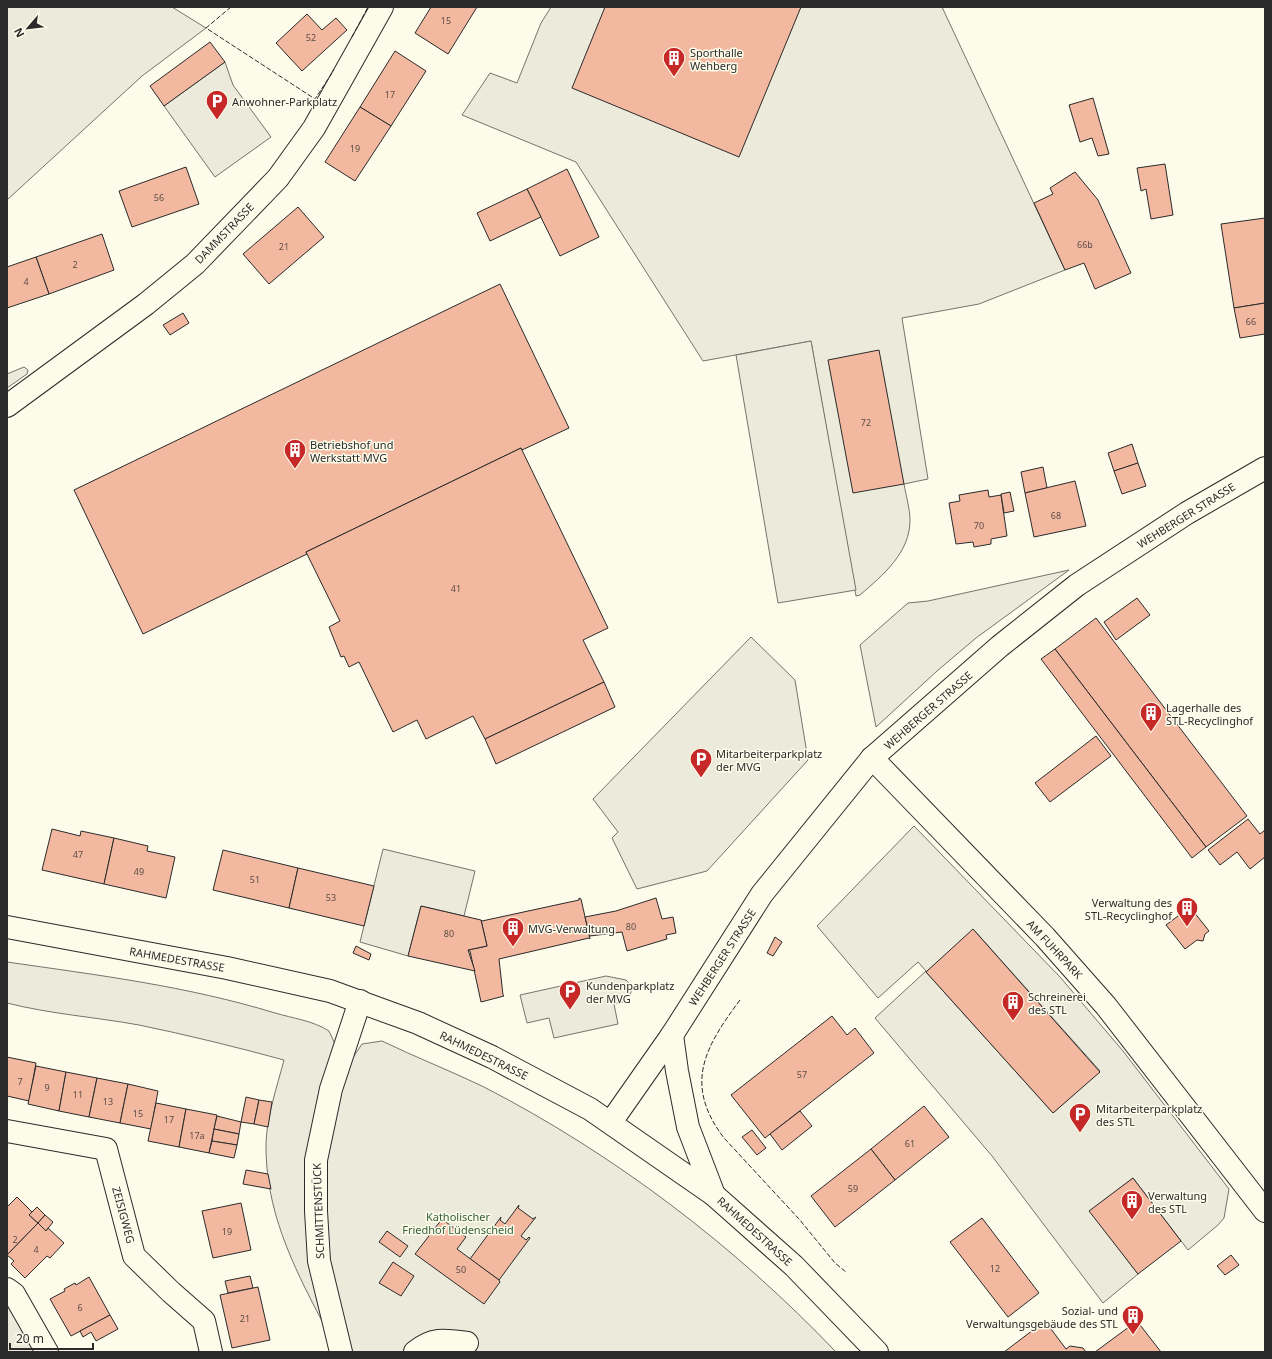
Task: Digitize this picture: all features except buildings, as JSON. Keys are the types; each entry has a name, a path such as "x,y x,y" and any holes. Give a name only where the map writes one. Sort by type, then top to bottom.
{"street":[{"name":"DAMMSTRASSE","path":"7,406 146,304 195,264 278,178 314,128 382,7"},
{"name":"WEHBERGER STRASSE","path":"611,1122 672,1035 762,894 872,758 1000,646 1077,585 1188,513 1265,468"},
{"name":"AM FUHRPARK","path":"872,758 1045,937 1096,995 1144,1054 1265,1211"},
{"name":"RAHMEDESTRASSE","path":"7,927 227,968 300,984 360,1001 418,1023 492,1057 611,1122 714,1195 794,1266 877,1352"},
{"name":"SCHMITTENSTÜCK","path":"340,1352 319,1261 316,1211 316,1160 331,1089 360,1001"},
{"path":"672,1035 685,1114 714,1195"},
{"name":"ZEISIGWEG","path":"7,1131 106,1149 134,1256 171,1292 204,1320 211,1352"},
{"path":"7,1289 14,1294 47,1352"},
{"path":"415,1352 425,1344 440,1341 447,1340 468,1343"}],"green space":[{"path":"7,7 172,7 206,28 142,76 7,200"},
{"path":"551,7 942,7 1065,270 979,304 902,318 928,479 904,484 910,520 909,532 905,543 894,562 860,595 856,596 811,341 703,361 576,162 462,115 490,73 517,83 541,23"},
{"path":"24,367 28,370 27,374 7,388 7,374"},
{"path":"1069,570 976,638 937,671 876,727 860,645 908,603 928,601"},
{"path":"7,962 142,982 209,995 303,1020 329,1031 335,1044 313,1122 307,1159 316,1295 322,1321 300,1278 282,1235 270,1191 266,1143 268,1122 284,1060 212,1041 139,1025 40,1010 7,1003"},
{"name":"Katholischer Friedhof Lüdenscheid","path":"382,1041 484,1087 532,1113 626,1172 715,1239 757,1275 836,1352 350,1352 329,1258 326,1210 327,1160 340,1093 350,1062 362,1044"},
{"path":"7,1295 40,1352 7,1352"}],"shaded area":[{"name":"Anwohner-Parkplatz","path":"225,62 233,85 271,137 215,177 164,106"},
{"path":"811,341 856,590 778,603 736,355"},
{"name":"Mitarbeiterparkplatz der MVG","path":"751,637 795,680 808,760 707,871 637,889 612,838 618,832 593,799"},
{"name":"Mitarbeiterparkplatz des STL","path":"914,826 1060,977 1123,1051 1229,1189 1224,1218 1218,1225 1188,1250 1133,1178 1090,1211 1138,1274 1103,1303 992,1156 875,1018 926,971 918,962 878,998 817,926","holes":["974,930 1100,1071 1053,1113 926,972"]},
{"path":"383,849 475,871 464,916 421,906 408,956 360,942"},
{"name":"Kundenparkplatz der MVG","path":"606,976 626,980 632,990 627,1001 614,1004 618,1024 554,1038 549,1018 527,1023 520,995"}],"fence":[{"path":"231,7 206,28 315,99 334,70"},
{"path":"352,37 368,7"},
{"path":"740,1000 717,1034 709,1050 704,1066 702,1083 704,1100 711,1118 724,1138 799,1219 835,1263 846,1272"}],"place":[{"name":"Sporthalle Wehberg","path":"674,78"},
{"name":"Anwohner-Parkplatz","path":"217,120"},
{"name":"Betriebshof und Werkstatt MVG","path":"295,470"},
{"name":"Lagerhalle des STL-Recyclinghof","path":"1151,732"},
{"name":"Mitarbeiterparkplatz der MVG","path":"701,778"},
{"name":"Verwaltung des STL-Recyclinghof","path":"1187,928"},
{"name":"MVG-Verwaltung","path":"513,948"},
{"name":"Kundenparkplatz der MVG","path":"570,1010"},
{"name":"Schreinerei des STL","path":"1013,1022"},
{"name":"Mitarbeiterparkplatz des STL","path":"1080,1134"},
{"name":"Verwaltung des STL","path":"1132,1220"},
{"name":"Sozial- und Verwaltungsgebäude des STL","path":"1133,1336"}]}
